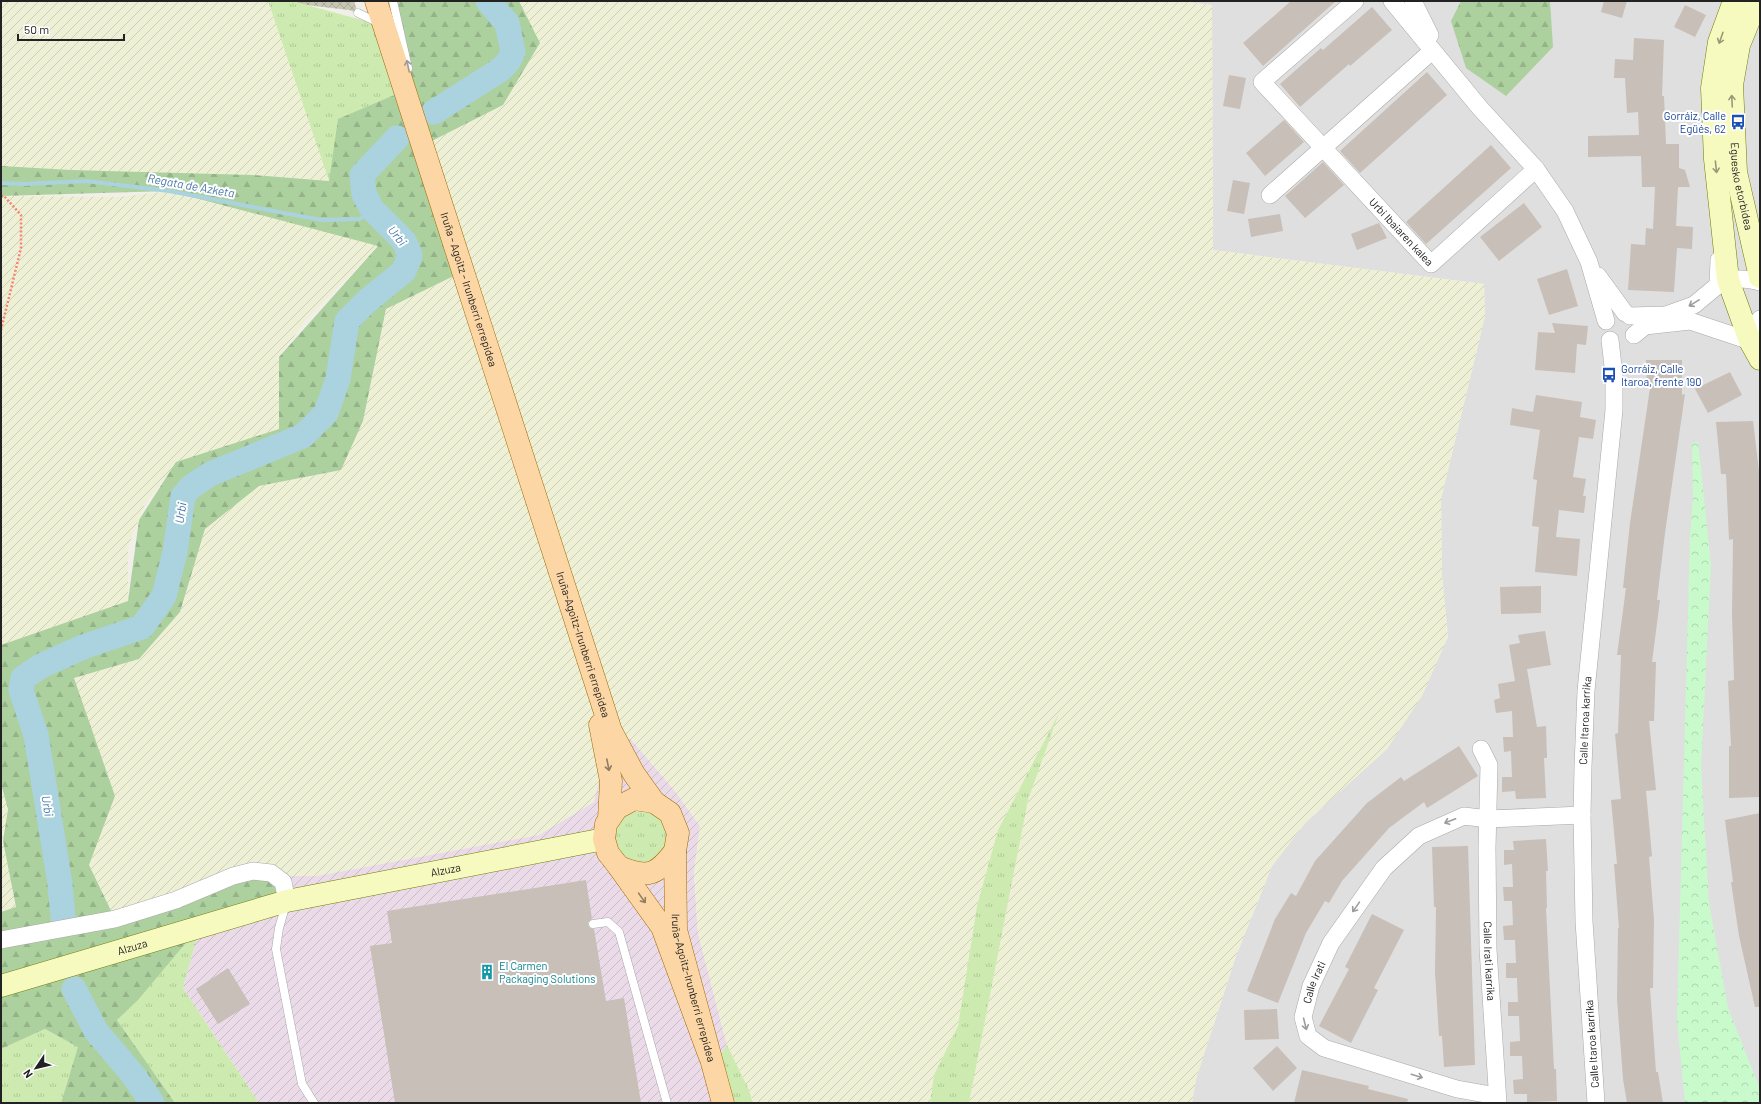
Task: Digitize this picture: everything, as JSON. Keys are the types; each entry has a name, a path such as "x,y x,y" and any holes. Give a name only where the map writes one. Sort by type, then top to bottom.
{"main road":[{"name":"Iruña - Agoitz - Irunberri errepidea","path":"376,1 424,145 562,578"},
{"name":"Iruña-Agoitz-Irunberri errepidea","path":"562,578 612,731 634,774 654,802"},
{"name":"Iruña-Agoitz-Irunberri errepidea","path":"562,578 602,734 612,781 607,829"},
{"path":"634,799 654,802 670,812 678,833 675,851 664,866 650,874 634,873 619,866 608,853 607,829 617,808 634,799"},
{"name":"Iruña-Agoitz-Irunberri errepidea","path":"675,851 676,930 710,1057"},
{"name":"Iruña-Agoitz-Irunberri errepidea","path":"619,866 662,927 710,1057"},
{"path":"710,1057 723,1103"}],"street":[{"name":"Urbi Ibaiaren kalea","path":"1355,1 1262,82 1431,264 1536,169"},
{"path":"1392,1 1480,108 1536,169 1566,211 1589,262 1606,321 1605,331 1610,340 1623,343 1634,335 1635,325 1607,289 1589,262"},
{"path":"1413,1 1451,73"},
{"name":"Eguesko etorbidea","path":"1734,1 1719,42 1712,88 1715,159 1721,220 1723,282 1754,338"},
{"name":"Eguesko etorbidea","path":"1757,1 1739,45 1732,85 1736,172 1760,277"},
{"path":"1270,195 1432,51"},
{"path":"1606,321 1616,312 1627,314 1666,315 1694,305 1723,282 1746,278 1760,282"},
{"name":"Eguesko etorbidea","path":"1634,335 1645,326 1690,321 1754,338"},
{"name":"Calle Itaroa karrika","path":"1596,1103 1584,921 1582,815 1586,691 1614,410 1614,375 1610,340"},
{"path":"1481,749 1489,765 1488,819"},
{"name":"Calle Irati","path":"1498,1099 1457,1089 1324,1048 1308,1036 1303,1016 1311,986 1331,943 1384,868 1419,836 1445,823 1464,816 1488,819 1582,815"},
{"name":"Calle Irati karrika","path":"1488,819 1486,848 1488,949 1498,1099"},
{"name":"Alzuza","path":"1,986 287,901 607,829"},
{"path":"1,940 115,919 176,900 233,876 253,871 271,873 283,882 287,901"}],"lane":[{"path":"393,1 424,145"},
{"path":"358,13 384,26"},
{"path":"287,901 279,928 276,949 302,1084 314,1103"},
{"path":"593,924 608,922 619,932 667,1103"}],"path":[{"path":"1,196 4,196 21,215 21,248 1,330"}],"shaded area":[{"path":"1,1 268,1 329,181 253,175 1,169"},
{"path":"292,1 354,1 358,13 349,10 306,5"},
{"path":"519,1 1178,1 1212,5 1213,250 1484,284 1485,316 1441,499 1442,575 1448,637 1422,696 1387,749 1305,823 1272,866 1236,956 1196,1079 1192,1103 969,1103 1028,800 1057,717 998,830 977,906 958,1026 934,1075 930,1103 753,1103 749,1090 727,1045 698,933 694,873 700,826 675,791 630,738 606,751 594,802 539,835 317,876 233,876 115,919 89,865 115,796 74,678 139,659 180,612 205,529 235,502 259,486 341,470 363,421 386,309 464,271 424,145 503,105 540,43"},
{"path":"1178,1 1760,1 1760,1103 1192,1103 1196,1079 1236,956 1272,866 1305,823 1387,749 1448,637 1442,575 1441,499 1485,316 1484,284 1213,250 1212,5"},
{"path":"169,191 321,220 378,246 305,321 279,357 279,429 177,462 144,506 128,547 128,601 1,646 1,196 119,197"},
{"path":"630,738 675,791 700,826 694,873 698,933 727,1045 720,1055 735,1103 259,1103 183,988 200,926 271,873 606,751"},
{"path":"1,765 10,791 3,841 16,907 1,912"}],"green space":[{"path":"268,1 292,1 384,26 381,1 413,1 434,112 329,181"},
{"path":"391,1 519,1 540,43 503,105 424,145 464,271 386,309 363,421 341,470 259,486 205,529 180,612 139,659 74,678 115,796 89,865 115,919 271,873 287,901 200,926 138,1000 117,1020 175,1103 61,1103 78,1047 45,1029 1,1049 1,912 16,907 3,841 8,809 1,784 1,645 128,601 139,520 176,462 279,429 279,357 378,246 169,191 1,196 1,166 71,170 253,175 329,181 338,119 406,90"},
{"path":"1461,1 1550,1 1553,47 1506,96 1466,68 1451,21"},
{"path":"1698,442 1711,565 1701,767 1709,903 1728,1008 1760,1089 1760,1103 1685,1103 1677,1020 1690,537 1693,496 1692,443"},
{"path":"1059,713 1028,800 969,1103 930,1103 934,1075 958,1026 977,906 998,830"},
{"path":"636,811 646,811 660,818 667,832 667,842 660,856 646,863 636,863 626,859 619,852 615,842 615,832 619,822 626,815"},
{"path":"200,926 183,988 259,1103 175,1103 117,1020"},
{"path":"45,1029 79,1047 61,1103 1,1103 1,1049"},
{"path":"727,1045 749,1090 753,1103 735,1103 720,1055"}],"building":[{"path":"1291,1 1336,1 1263,66 1243,43"},
{"path":"1604,1 1627,1 1622,18 1601,12"},
{"path":"1685,5 1706,15 1695,37 1674,27"},
{"path":"1372,7 1392,30 1350,66 1349,64 1300,107 1280,84 1321,48 1323,50"},
{"path":"1634,38 1664,40 1662,96 1664,96 1666,144 1679,144 1679,168 1685,170 1690,187 1678,187 1676,226 1693,227 1692,249 1677,248 1674,292 1628,290 1631,244 1645,245 1646,228 1653,229 1655,187 1642,187 1641,156 1588,157 1588,136 1639,135 1638,112 1627,113 1625,78 1614,78 1615,59 1633,60"},
{"path":"1427,72 1447,95 1360,173 1340,151"},
{"path":"1229,75 1246,78 1240,109 1223,106"},
{"path":"1284,120 1304,142 1265,176 1246,153"},
{"path":"1491,145 1511,168 1426,244 1406,222"},
{"path":"1323,162 1344,185 1305,218 1285,196"},
{"path":"1233,180 1250,183 1244,214 1227,211"},
{"path":"1524,203 1542,227 1499,261 1480,237"},
{"path":"1280,214 1283,231 1251,237 1248,219"},
{"path":"1379,223 1387,238 1357,250 1351,234"},
{"path":"1567,269 1578,306 1549,315 1537,279"},
{"path":"1552,323 1588,326 1586,345 1577,344 1575,373 1535,370 1538,332 1555,333"},
{"path":"1646,360 1682,360 1682,395 1685,394 1665,533 1657,600 1660,600 1652,662 1656,662 1654,721 1649,721 1656,790 1646,791 1652,856 1649,857 1654,920 1653,988 1650,988 1656,1072 1658,1072 1663,1103 1627,1103 1623,1079 1617,999 1619,928 1614,864 1617,864 1611,800 1621,799 1615,734 1618,733 1621,655 1617,655 1626,588 1623,588 1630,523 1650,388 1647,388"},
{"path":"1730,372 1742,395 1708,413 1695,389"},
{"path":"1536,395 1582,402 1580,417 1596,420 1593,439 1579,437 1573,477 1586,479 1583,496 1586,496 1584,513 1559,510 1556,537 1580,539 1577,576 1535,572 1539,527 1532,526 1537,480 1533,479 1540,430 1510,425 1512,408 1533,412"},
{"path":"1753,421 1760,480 1760,797 1729,798 1729,746 1731,746 1728,681 1734,680 1732,614 1733,539 1729,540 1726,474 1721,474 1716,422"},
{"path":"1541,586 1541,613 1501,614 1500,587"},
{"path":"1545,631 1551,665 1527,669 1537,727 1546,726 1547,758 1544,758 1546,798 1516,799 1515,791 1502,792 1502,777 1512,777 1511,751 1504,752 1503,737 1513,737 1512,711 1496,713 1494,700 1500,698 1498,684 1515,681 1509,645 1520,643 1518,635"},
{"path":"1459,746 1478,776 1427,808 1424,802 1389,828 1342,881 1329,903 1325,901 1306,933 1278,1003 1247,991 1275,919 1291,893 1296,896 1315,861 1367,803 1401,777 1404,781"},
{"path":"1760,813 1760,1007 1755,1007 1739,936 1731,882 1733,882 1725,820"},
{"path":"1546,839 1548,871 1546,871 1546,908 1557,1101 1527,1102 1527,1094 1514,1094 1513,1080 1523,1079 1522,1056 1510,1056 1510,1042 1520,1041 1519,1016 1508,1016 1508,1002 1518,1002 1517,978 1506,978 1506,963 1516,963 1515,940 1504,940 1503,926 1513,925 1512,901 1504,901 1503,887 1513,887 1512,864 1504,865 1504,850 1514,850 1513,841"},
{"path":"1468,846 1475,1065 1444,1067 1442,1036 1439,1036 1435,972 1436,907 1434,907 1432,847"},
{"name":"El Carmen Packaging Solutions","path":"586,880 592,919 588,922 588,925 591,929 594,929 606,1001 624,998 641,1103 395,1103 370,946 392,943 387,911"},
{"path":"1372,914 1404,930 1374,988 1378,990 1351,1043 1319,1026 1349,969 1345,967"},
{"path":"228,968 250,1004 218,1024 196,989"},
{"path":"1277,1009 1279,1039 1245,1040 1244,1010"},
{"path":"1277,1046 1297,1068 1273,1091 1253,1068"},
{"path":"1302,1070 1369,1086 1368,1089 1408,1099 1407,1103 1294,1103"}],"waterway":[{"name":"Urbi","path":"434,112 500,70 508,62 513,52 507,23 488,1"},
{"name":"Urbi","path":"63,917 60,884 36,735 21,690 23,678 41,666 83,647 142,627 164,596 175,552 183,496 191,487 210,474 303,436 326,413 338,379 347,321 367,301 404,271 410,255 404,241 372,209 364,194 362,175 397,138"},
{"name":"Regata de Azketa","path":"1,183 24,184 86,181 169,191 321,220 360,219 372,209"},
{"name":"Urbi","path":"74,989 96,1031 134,1076 152,1103"}],"place":[{"name":"Gorráiz, Calle Egüés, 62","path":"1738,122"},
{"name":"Gorráiz, Calle Itaroa, frente 190","path":"1609,375"},
{"name":"El Carmen Packaging Solutions","path":"487,972"}]}
